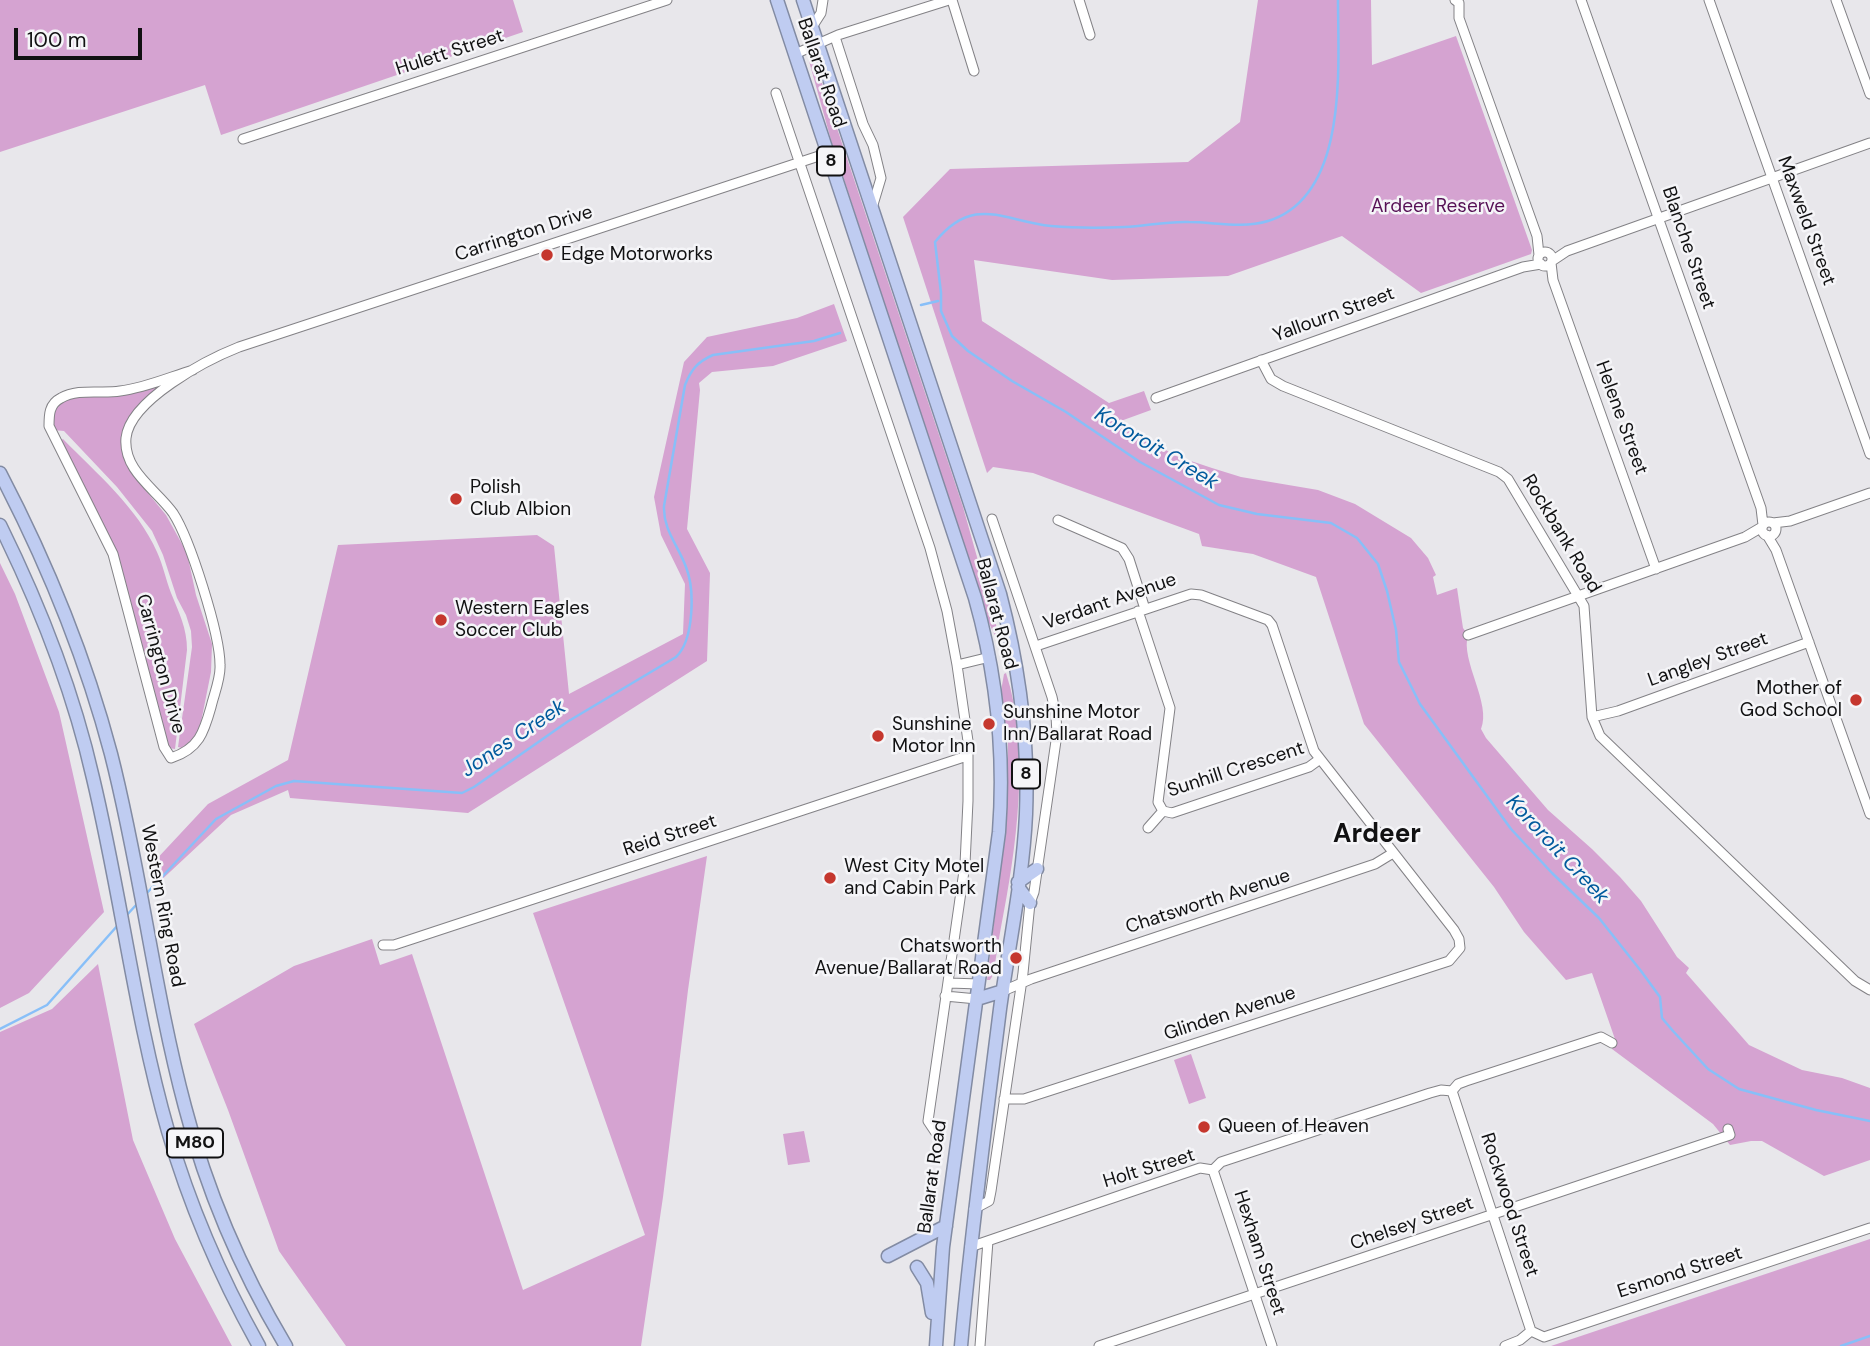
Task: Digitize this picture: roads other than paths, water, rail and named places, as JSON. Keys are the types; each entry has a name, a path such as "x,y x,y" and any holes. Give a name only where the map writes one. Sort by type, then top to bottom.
{"highway":[{"name":"Ballarat Road","path":"776,0 964,565 990,657 1000,726 1002,790 999,832 946,1226 936,1345"},
{"name":"Ballarat Road","path":"803,0 1000,594 1014,651 1024,718 1026,816 974,1209 961,1346"},
{"name":"Western Ring Road","path":"0,473 39,551 80,655 111,754 178,1077 204,1169 239,1259 286,1346"},
{"name":"M80","path":"0,525 38,608 72,701 93,778 160,1101 179,1167 216,1261 259,1346"},
{"path":"990,657 1014,651"},
{"path":"1030,903 1018,884 1037,869"},
{"path":"979,984 1003,986"},
{"path":"977,999 1003,986"},
{"path":"888,1256 946,1226"},
{"path":"918,1267 928,1283 936,1345"}],"street":[{"name":"Hulett Street","path":"243,139 667,0"},
{"name":"Ballarat Road","path":"812,27 821,13 822,0"},
{"path":"795,54 835,37 950,0 974,71"},
{"path":"1079,0 1090,35"},
{"name":"Blanche Street","path":"1581,0 1769,529"},
{"name":"Maxweld Street","path":"1709,0 1870,454"},
{"path":"1836,0 1870,94"},
{"name":"Helene Street","path":"1459,1 1459,18 1656,569"},
{"name":"Ballarat Road","path":"835,37 863,124 873,145 881,178 872,208"},
{"name":"Ballarat Road","path":"776,93 930,548 947,611 957,665 968,741 968,828 949,983 928,1121 936,1133"},
{"name":"Yallourn Street","path":"1156,398 1870,143"},
{"name":"Carrington Drive","path":"194,370 121,391 79,393 61,397 49,413 50,426 113,554 164,747 171,758 183,754 204,734 221,668 218,639 183,533 172,513 144,483 127,454 126,439 130,424 143,407 163,390 218,355 239,347 828,153"},
{"name":"Rockbank Road","path":"1264,359 1277,383 1504,474 1584,606 1593,720"},
{"path":"1468,635 1870,493"},
{"name":"Ballarat Road","path":"974,1209 989,1200 991,1191 1025,980 1030,903 1057,734 1052,697 992,519"},
{"name":"Sunhill Crescent","path":"1058,520 1122,548 1129,559 1170,708 1158,802 1163,811 1180,811 1309,767 1320,760"},
{"path":"1769,529 1870,814"},
{"name":"Verdant Avenue","path":"1035,646 1191,594 1201,595 1268,620 1272,625 1314,751 1454,930 1460,948"},
{"name":"Langley Street","path":"1593,720 1809,642"},
{"path":"957,665 990,657"},
{"path":"1593,720 1600,736 1609,746 1855,981 1870,990"},
{"name":"Reid Street","path":"383,945 394,945 967,756"},
{"name":"Sunhill Crescent","path":"1148,828 1163,811"},
{"name":"Chatsworth Avenue","path":"1003,986 1012,978 1025,980 1375,864 1393,853"},
{"name":"Glinden Avenue","path":"1004,1099 1024,1099 1449,961 1460,948"},
{"path":"949,983 979,984"},
{"path":"945,996 977,999"},
{"name":"Holt Street","path":"970,1247 1200,1168 1213,1170 1221,1162 1430,1093 1452,1090 1458,1084 1601,1037 1612,1043"},
{"name":"Rockwood Street","path":"1452,1090 1531,1331"},
{"name":"Chelsey Street","path":"1099,1346 1730,1135 1728,1129"},
{"name":"Hexham Street","path":"1213,1170 1272,1346"},
{"name":"Esmond Street","path":"1531,1331 1544,1338 1870,1228"},
{"path":"980,1346 988,1241"},
{"path":"1505,1346 1520,1340 1531,1331"}],"waterway":[{"name":"Kororoit Creek","path":"1338,0 1337,93 1333,126 1326,158 1313,185 1294,207 1268,221 1248,225 1181,222 1125,227 1051,226 990,214 963,219 949,227 935,242 941,311 952,336 968,351 1012,381 1066,412 1140,462 1219,505 1257,514 1331,523 1357,538 1378,564 1396,630 1399,662 1420,704 1511,829 1599,918 1641,971 1660,997 1662,1018 1673,1031 1708,1069 1739,1089 1816,1110 1870,1121"},
{"name":"Jones Creek","path":"921,305 938,301"},
{"name":"Jones Creek","path":"146,894 216,819 276,786 294,781 462,793 567,722 676,657 682,649 689,627 691,588 686,567 666,523 664,506 685,385 690,375 695,367 713,355 814,341 840,333"},
{"name":"Jones Creek","path":"125,917 137,904"},
{"name":"Jones Creek","path":"0,1029 47,1005 118,925"},
{"name":"Kororoit Creek","path":"1841,1346 1870,1336"}],"place":[{"name":"Edge Motorworks","path":"547,255"},
{"name":"Polish Club Albion","path":"456,499"},
{"name":"Western Eagles Soccer Club","path":"441,620"},
{"name":"Mother of God School","path":"1856,700"},
{"name":"Sunshine Motor Inn/Ballarat Road","path":"989,724"},
{"name":"Sunshine Motor Inn","path":"878,736"},
{"name":"West City Motel and Cabin Park","path":"830,878"},
{"name":"Chatsworth Avenue/Ballarat Road","path":"1016,958"},
{"name":"Queen of Heaven","path":"1204,1127"}],"district":[{"name":"Ardeer","path":"1377,835"}],"park label":[{"name":"Ardeer Reserve","path":"1438,207"}]}
